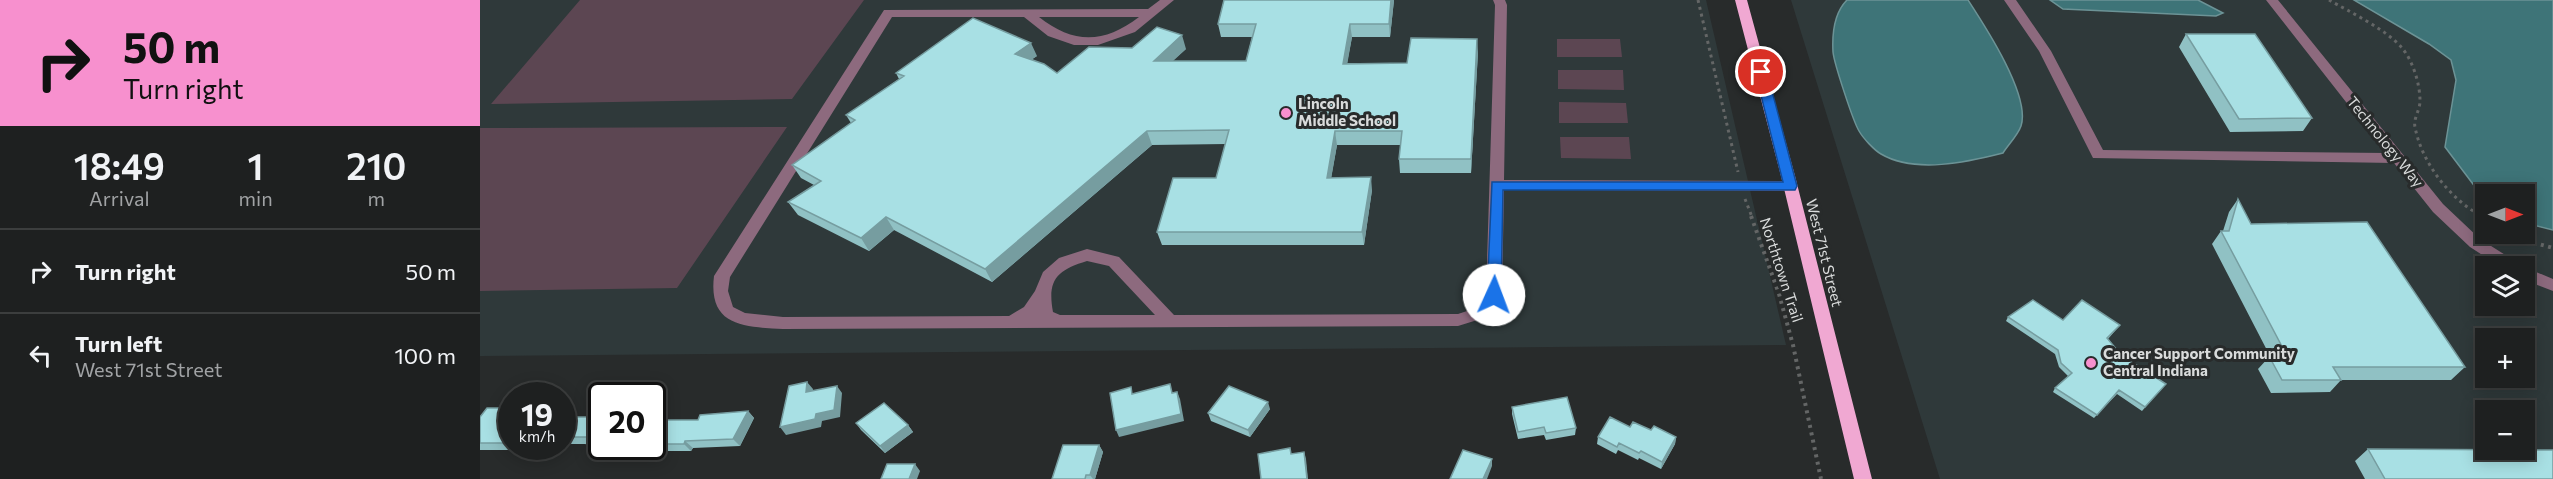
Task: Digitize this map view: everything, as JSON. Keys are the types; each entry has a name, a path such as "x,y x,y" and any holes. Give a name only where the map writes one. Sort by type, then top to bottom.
{"main road":[{"name":"West 71st Street","path":"1742,0 1863,479"}],"street":[{"path":"898,0 722,276 718,293 725,310 742,320 783,323 1458,320 1481,313 1494,295 1501,5 1499,0"},
{"path":"1027,13 1052,33 1074,41 1098,41 1131,29 1168,0"},
{"path":"2010,0 2045,51 2098,155 2398,158"},
{"name":"Technology Way","path":"2272,0 2438,208 2459,229 2495,256"},
{"path":"888,13 1150,13"},
{"path":"1497,185 1790,186"},
{"path":"1010,323 1030,311 1042,293 1048,276 1064,262 1087,255 1114,261 1171,322"},
{"path":"2535,278 2553,285"},
{"path":"1042,293 1046,315 1060,323"}],"path":[{"name":"Northtown Trail","path":"1698,0 1741,186 1779,294 1793,345 1821,479"},
{"path":"2329,0 2371,24 2402,48 2414,70 2416,80 2420,101 2414,125 2422,150 2445,186 2466,208 2475,213"},
{"path":"2535,243 2553,248"}],"shaded area":[{"path":"480,0 1706,0 1786,345 480,356"},
{"path":"580,0 864,0 792,99 491,104"},
{"path":"1791,0 2553,0 2553,479 1940,479"},
{"path":"1557,39 1620,39 1622,57 1557,57"},
{"path":"1558,70 1623,70 1624,90 1558,89"},
{"path":"1559,102 1626,103 1628,123 1559,123"},
{"path":"787,127 677,288 480,291 480,128"},
{"path":"1560,137 1629,137 1631,159 1561,158"}],"water":[{"path":"1847,0 1968,0 2005,62 2019,97 2022,113 2021,126 2003,153 1958,163 1925,165 1895,160 1872,147 1856,125 1833,52 1835,24 1839,11"},
{"path":"2050,0 2198,0 2223,13 2216,16 2063,9"},
{"path":"2354,0 2553,0 2553,230 2535,226 2535,184 2475,184 2475,187 2445,147 2456,80 2451,60 2429,44"}],"building":[{"path":"1224,0 1391,0 1389,24 1350,24 1343,64 1407,63 1411,38 1477,39 1471,159 1399,159 1402,131 1335,131 1327,178 1371,177 1362,232 1157,232 1173,178 1216,178 1229,130 1147,131 985,269 886,217 861,238 788,202 821,181 792,165 855,120 846,115 904,76 896,73 973,18 1031,43 1015,54 1044,64 1057,73 1089,47 1132,48 1157,27 1182,35 1154,61 1246,61 1256,24 1218,24"},
{"path":"2186,34 2255,34 2312,118 2239,119"},
{"path":"2238,199 2251,224 2367,222 2465,367 2333,367 2341,380 2282,380 2269,356 2287,356 2221,231 2229,231"},
{"name":"Cancer Support Community Central Indiana","path":"2033,300 2063,320 2082,300 2120,325 2107,338 2122,356 2166,384 2145,407 2119,390 2097,415 2055,388 2072,373 2061,363 2058,350 2008,317"},
{"path":"807,382 806,392 837,386 834,410 816,414 815,419 780,427 789,386"},
{"path":"1170,384 1172,393 1177,392 1181,414 1116,430 1110,393 1131,387 1132,394"},
{"path":"1229,386 1268,402 1248,430 1208,413"},
{"path":"1567,397 1576,428 1546,433 1544,427 1518,432 1512,407"},
{"path":"884,403 908,425 880,446 856,423"},
{"path":"487,408 498,408 498,443 480,443 480,417"},
{"path":"748,411 733,439 666,444 666,420 698,420 700,415"},
{"path":"576,417 588,417 588,437 576,437"},
{"path":"1610,417 1630,427 1633,422 1651,430 1654,426 1676,437 1662,462 1641,451 1639,453 1619,443 1617,447 1598,437"},
{"path":"1063,445 1099,445 1090,475 1086,475 1085,479 1052,479"},
{"path":"1290,448 1291,454 1304,452 1307,479 1261,479 1258,454"},
{"path":"2368,449 2475,450 2475,460 2535,460 2535,450 2553,450 2553,479 2385,479"},
{"path":"1463,450 1492,459 1483,479 1450,479"},
{"path":"887,464 915,464 909,479 881,479"}],"place":[{"name":"Lincoln Middle School","path":"1286,113"},
{"name":"Cancer Support Community Central Indiana","path":"2091,363"}],"route":[{"path":"1494,295 1497,185 1790,186 1761,72"}]}
